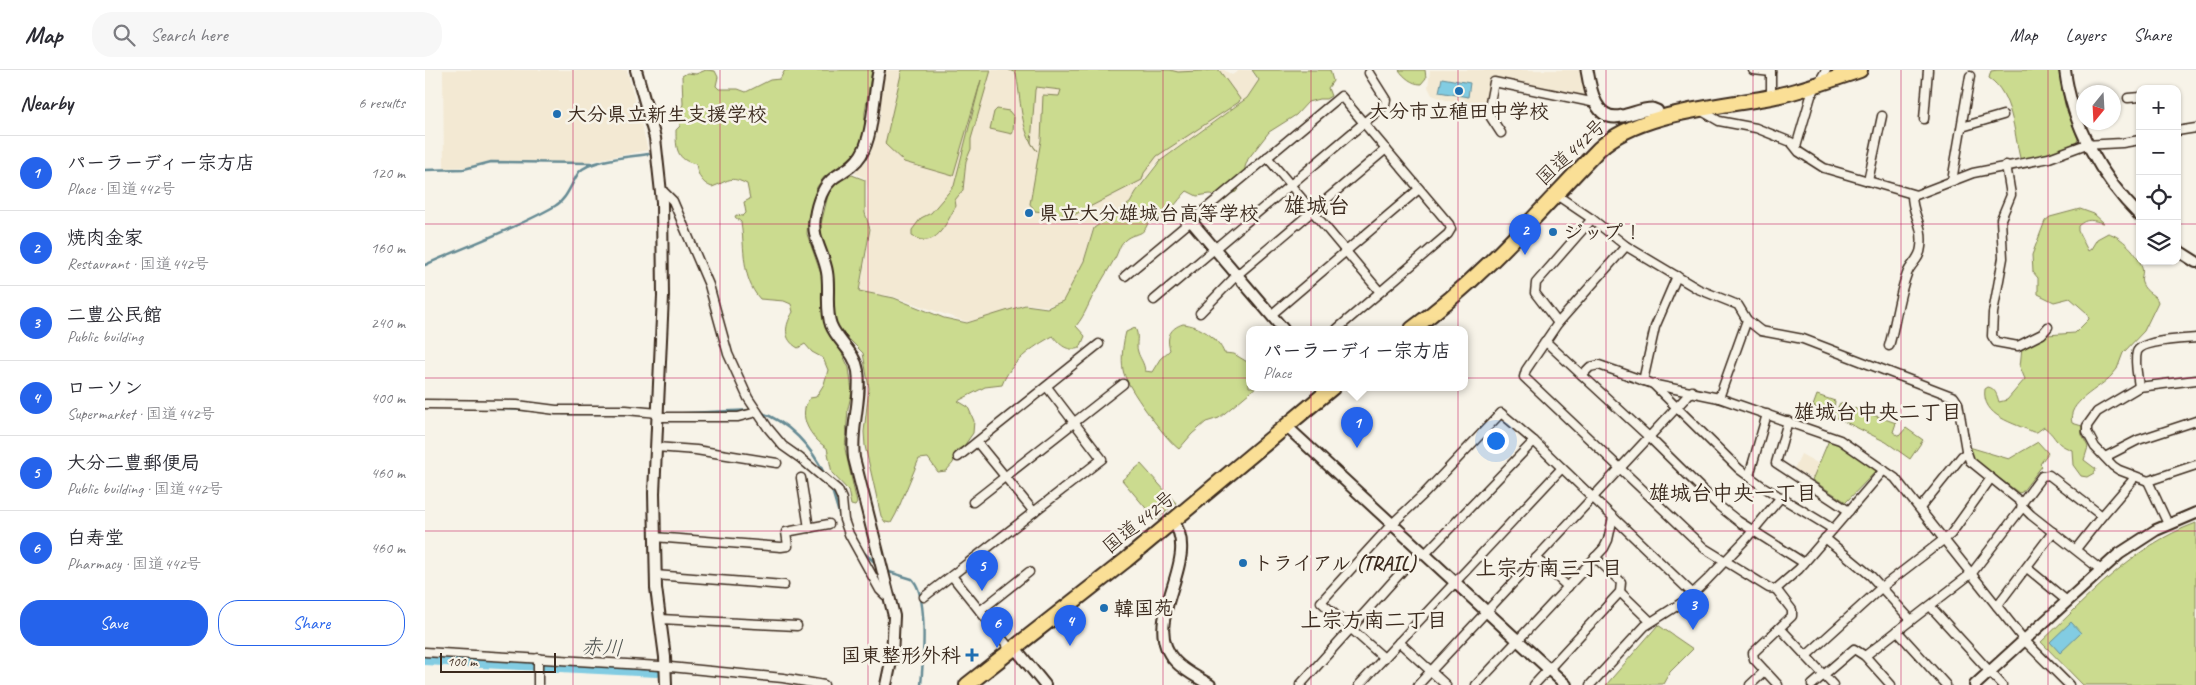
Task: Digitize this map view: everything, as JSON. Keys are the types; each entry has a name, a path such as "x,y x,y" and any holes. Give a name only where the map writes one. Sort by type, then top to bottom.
{"highway":[{"name":"国道442号","path":"1416,326 1469,284 1609,140 1626,130 1659,119 1771,97 1860,70"},
{"name":"国道442号","path":"967,685 1173,521 1328,391"}],"main road":[{"path":"1587,70 1596,103 1604,113 1619,117 1652,109 1657,111 1659,119"}],"street":[{"path":"636,70 655,138 661,189 663,296 655,447 654,537 655,575 666,666 666,685"},
{"path":"879,70 868,137 863,151 851,167 834,178 825,187 817,208 814,226 817,244 827,273 831,322 854,358 858,371 859,394 852,439 853,458 889,594 895,627 891,664 886,685"},
{"path":"1753,70 1771,71 1771,97"},
{"path":"1796,147 1806,109 1826,70"},
{"path":"1924,119 1928,70"},
{"path":"2065,70 2071,103 2088,144 2110,181 2136,211"},
{"path":"1153,300 1387,102 1369,73"},
{"path":"1952,181 1970,76"},
{"path":"1501,133 1488,113 1494,82 1596,103"},
{"path":"1125,276 1341,96 1449,224 1450,232 1340,326"},
{"path":"2129,98 2136,97"},
{"path":"1700,110 1719,121 1750,126 1791,142 1819,166 1852,178 1912,195 1923,194 1973,173 2049,158 2088,144 2116,144 2136,141"},
{"path":"1962,127 2003,115"},
{"path":"1868,181 1882,116"},
{"path":"2181,130 2196,128"},
{"path":"1200,313 1237,274 1386,149"},
{"path":"1267,157 1380,292"},
{"path":"2006,165 2011,195 2001,219 2003,258 1993,313 1992,336 1997,342 2018,346 2043,334 2048,327"},
{"path":"661,189 673,200 709,285 728,354 745,392 757,412 783,446 801,458 838,490 842,499 844,520 849,534 880,590 885,595 889,594"},
{"path":"1271,315 1419,189"},
{"path":"1555,194 1592,219 1626,246 1703,292 1738,305 1747,320 1761,330 1803,339 1953,397 1958,402 1967,453 1972,463 2022,504 2031,515 2101,570"},
{"path":"1889,346 1906,274 1917,261 1921,247 1921,223 1912,208 1912,195"},
{"path":"1558,323 1535,293 1536,283 1592,219"},
{"path":"1191,221 1280,326"},
{"path":"1626,246 1558,323 1526,370 1524,377 1700,544 1725,562 1769,588 1776,589 1792,610 1792,616 1753,653 1754,659 1778,685"},
{"path":"2181,253 2196,262"},
{"path":"1643,381 1655,326 1677,276"},
{"path":"1719,398 1747,320"},
{"path":"2139,387 2136,355 2138,349 2145,344 2196,338"},
{"path":"1545,341 1649,437 1719,506 1753,531 1804,563"},
{"path":"958,457 1099,344"},
{"path":"1582,375 1595,364 1653,384 1719,398 1832,436 1895,478 2024,640 2069,685"},
{"path":"2196,380 2139,387 2097,412 2087,426 2089,439 2105,458 2119,470 2134,476 2149,481 2196,465"},
{"path":"973,502 1123,384"},
{"path":"1653,384 1749,476 1833,529"},
{"path":"924,597 1102,459 1047,387"},
{"path":"1418,685 1692,391"},
{"path":"425,404 517,406 556,410 626,410 658,415 738,417 757,412"},
{"path":"1384,658 1321,602 1392,524 1424,494 1498,415 1504,414 1534,441 1693,594"},
{"path":"1749,476 1767,414"},
{"path":"1788,421 1777,463 1849,511"},
{"path":"2105,458 2151,435 2196,421"},
{"path":"1286,426 1566,685"},
{"path":"1299,685 1423,552 1534,441"},
{"path":"977,442 1034,512"},
{"path":"655,447 696,450 777,463"},
{"path":"1920,508 1962,456 1967,453"},
{"path":"1359,685 1562,468"},
{"path":"1776,589 1804,563 1884,470"},
{"path":"1865,656 1972,573 2042,476 2049,475 2102,516"},
{"path":"2076,549 2132,481 2134,476"},
{"path":"801,478 809,528"},
{"path":"1806,656 1882,587 1954,531 1991,478"},
{"path":"2149,481 2168,524"},
{"path":"1590,685 1650,621 1680,604 1693,594 1725,562 1781,497"},
{"path":"1975,685 2101,570 2137,541 2168,524 2196,513"},
{"path":"1476,685 1595,557 1608,540 1613,517"},
{"path":"1173,521 1179,531 1181,550 1163,624 1164,639 1175,661 1210,685"},
{"path":"654,537 781,547 788,546 787,532 829,524"},
{"path":"1997,606 2053,532"},
{"path":"1825,538 1882,587 1911,620"},
{"path":"1534,685 1620,592 1621,582 1595,557"},
{"path":"1536,558 1568,587"},
{"path":"2027,568 2067,601"},
{"path":"980,611 1029,572"},
{"path":"655,575 784,585"},
{"path":"952,576 1045,685"},
{"path":"1620,592 1650,621"},
{"path":"1929,606 2002,685"},
{"path":"660,619 797,626"},
{"path":"1780,628 1833,685"},
{"path":"1897,631 1946,685"},
{"path":"1399,642 1446,685"},
{"path":"1812,685 1851,650 1858,650 1891,685"},
{"path":"425,652 666,666 824,685"},
{"path":"538,658 538,685"},
{"path":"1750,685 1765,671"}],"shaded area":[{"path":"443,70 627,70 648,150 586,162 506,163 491,161 467,167 444,168"},
{"path":"883,70 1224,70 1232,75 1240,70 1251,70 1258,81 1246,98 1157,162 1135,192 1129,204 1093,228 1084,261 1063,301 1047,306 1025,304 1002,313 967,322 895,297 860,291 871,228 866,213 868,193 866,179 855,173 867,160 874,144 880,117"},
{"name":"大分市立稙田中学校","path":"1430,70 1581,70 1586,99 1490,78 1484,107 1472,109 1432,95 1428,87"},
{"path":"1801,454 1819,464 1813,479 1794,469"}],"green space":[{"path":"706,70 715,71 718,77 716,86 719,89 738,89 746,92 770,80 780,79 785,70 872,70 865,112 864,139 850,160 824,177 817,187 808,218 807,234 822,277 824,323 838,345 849,368 852,392 848,408 845,449 857,503 855,506 851,505 848,490 832,473 827,448 811,433 805,419 806,405 810,398 816,397 824,384 828,370 823,358 812,352 805,344 798,348 789,340 787,327 793,312 791,304 784,301 760,299 750,282 745,262 741,222 735,217 736,215 743,216 746,213 744,202 750,199 747,184 732,179 712,187 708,185 701,178 696,164 684,160 677,148 676,130 680,126 679,117 683,104 682,76 687,73 696,74"},
{"path":"902,70 991,70 971,139 971,149 966,161 963,190 955,200 956,206 944,227 934,238 928,240 920,240 912,236 912,230 921,218 931,213 954,186 981,80 953,176 904,162 885,144"},
{"path":"1009,70 1170,70 1178,72 1219,70 1240,99 1239,102 1157,156 1144,173 1142,180 1072,216 1035,211 1030,204 1041,140 1043,95 1059,96 1061,90 1036,87 1031,142 1024,125 1016,73"},
{"path":"1252,70 1330,70 1333,81 1328,88 1331,96 1326,99 1308,102 1296,115 1269,132 1248,159 1245,167 1245,178 1236,192 1224,196 1210,194 1197,196 1187,191 1162,219 1157,222 1149,220 1141,233 1124,241 1076,326 1085,336 1080,348 1071,349 1064,347 1053,336 1023,356 1010,370 1002,385 985,387 958,401 968,407 974,421 973,433 964,446 957,450 953,463 946,471 938,472 928,458 919,459 896,514 891,523 885,522 881,516 865,446 864,432 869,388 863,353 832,322 834,281 820,243 821,224 829,191 836,183 852,175 865,180 865,213 870,229 859,291 894,298 944,318 967,323 1025,305 1047,308 1063,301 1084,261 1094,228 1130,203 1136,192 1160,161 1247,98 1259,80"},
{"path":"1399,70 1425,70 1426,78 1421,84 1414,83"},
{"path":"2059,70 2065,105 2078,139 2076,144 2052,155 2020,158 2014,125 2007,103 2003,93 1989,78 1991,71"},
{"path":"997,109 1009,111 1014,117 1012,134 990,129 994,112"},
{"path":"2080,209 2094,214 2104,223 2088,221 2078,226 2078,231 2088,251 2097,239 2108,233 2129,246 2136,256 2136,265 2141,265 2141,279 2144,287 2158,302 2144,331 2123,353 2117,369 2107,380 2085,396 2074,409 2072,423 2082,426 2082,435 2088,447 2084,460 2096,469 2094,473 2087,477 2081,476 2073,465 2072,450 2058,443 2044,427 2037,432 2033,432 2009,422 1994,413 1985,399 1985,389 1988,387 1994,390 1999,402 2007,400 2025,379 2020,367 2022,347 2047,335 2075,333 2089,319 2087,313 2070,298 2054,302 2038,294 2038,278 2033,272 2032,255 2045,221 2050,217"},
{"path":"1183,324 1189,325 1207,333 1218,342 1224,353 1234,354 1246,361 1246,391 1251,391 1219,418 1206,422 1179,449 1156,424 1138,399 1125,377 1122,356 1126,332 1135,328 1137,349 1145,371 1152,372 1160,359 1170,350 1170,334"},
{"path":"1817,395 1835,401 1834,408 1837,409 1840,403 1896,423 1893,432 1899,436 1906,428 1923,440 1910,459 1886,442 1813,406"},
{"path":"1829,440 1836,441 1876,471 1846,502 1812,480"},
{"path":"2038,442 2048,453 2040,464 2042,466 2022,492 2019,493 1972,458 1969,447 2009,459"},
{"path":"1141,464 1176,503 1156,520 1122,480"},
{"path":"2196,523 2196,685 2083,685 2041,642 2094,590 2131,559 2151,545"},
{"path":"1658,625 1693,649 1670,672 1663,684 1606,685"}],"water":[{"path":"1442,78 1470,83 1468,97 1439,92"},
{"path":"2071,622 2081,633 2060,653 2050,642"}],"waterway":[{"path":"425,265 507,230 555,206 569,191 579,172 592,164 649,154"},
{"path":"425,170 464,169 491,162 591,163"},
{"path":"475,408 527,410"},
{"path":"665,414 754,410"},
{"path":"759,412 770,416 790,429 813,455 825,475"},
{"path":"563,414 600,414"},
{"path":"613,414 630,414"},
{"path":"831,487 841,520"},
{"path":"863,552 878,565"},
{"path":"886,571 912,579 921,599 924,630 921,685"},
{"name":"赤川","path":"425,658 657,670"}],"place":[{"name":"大分市立稙田中学校","path":"1459,91"},
{"name":"大分県立新生支援学校","path":"557,114"},
{"name":"県立大分雄城台高等学校","path":"1029,213"},
{"name":"ジップ！","path":"1553,232"},
{"name":"焼肉金家","path":"1525,255"},
{"name":"パーラーディー宗方店","path":"1357,448"},
{"name":"トライアル (TRAIL)","path":"1243,563"},
{"name":"大分二豊郵便局","path":"982,591"},
{"name":"韓国苑","path":"1104,608"},
{"name":"二豊公民館","path":"1693,630"},
{"name":"ローソン","path":"1070,646"},
{"name":"白寿堂","path":"997,648"},
{"name":"国東整形外科","path":"972,655"}],"district":[{"name":"雄城台","path":"1317,206"},
{"name":"雄城台中央二丁目","path":"1878,412"},
{"name":"雄城台中央一丁目","path":"1733,493"},
{"name":"上宗方南三丁目","path":"1549,568"},
{"name":"上宗方南二丁目","path":"1374,620"}]}
